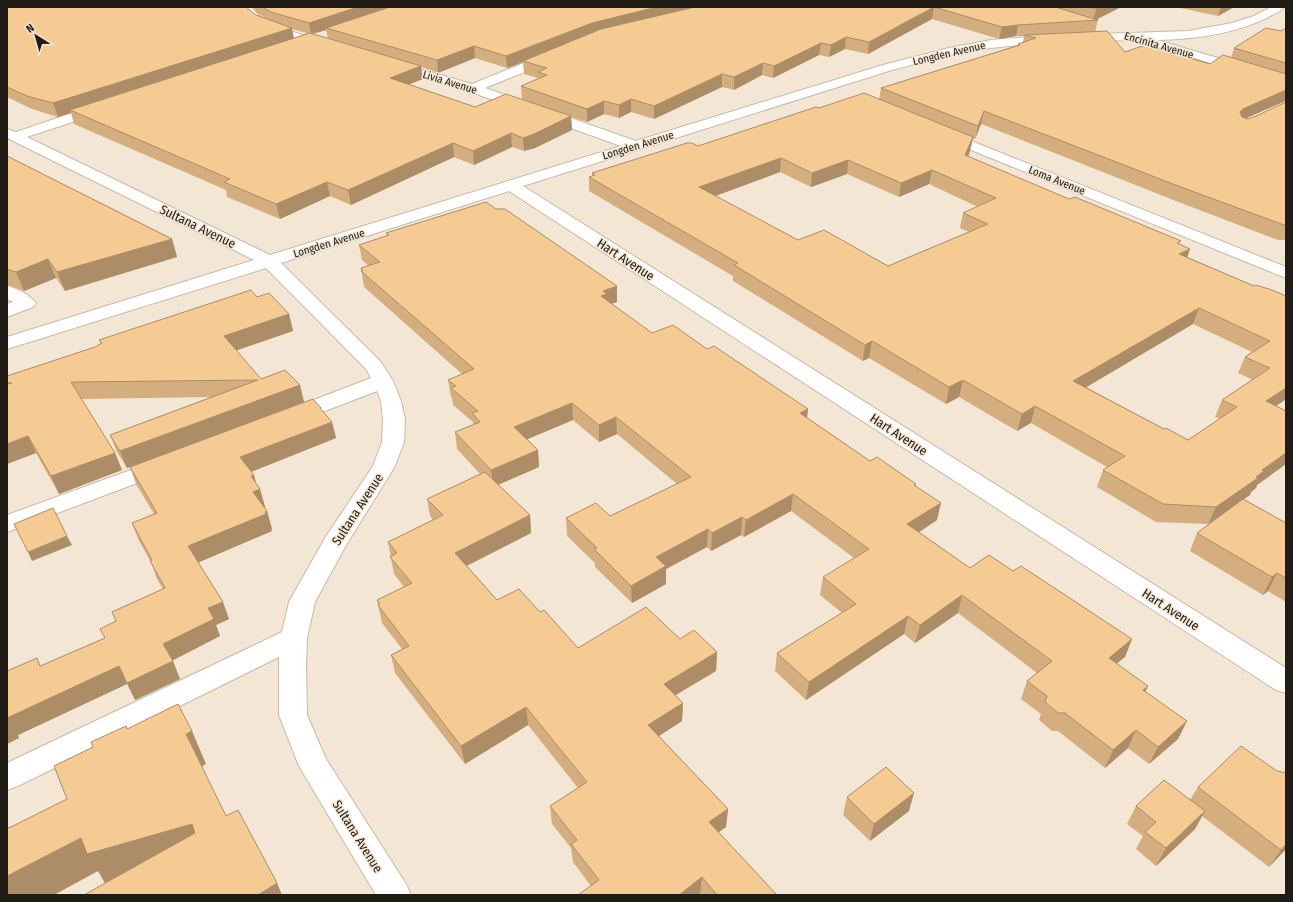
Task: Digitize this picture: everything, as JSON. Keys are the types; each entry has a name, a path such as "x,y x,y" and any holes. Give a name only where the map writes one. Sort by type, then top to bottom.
{"street":[{"path":"246,7 252,16 269,27 337,49"},
{"name":"Longden Avenue","path":"7,343 827,86 934,55 990,44 1053,38 1165,35 1220,30 1247,23 1267,15 1279,7"},
{"name":"Encinita Avenue","path":"1094,26 1286,82"},
{"path":"287,48 331,33"},
{"path":"473,88 561,53"},
{"name":"Livia Avenue","path":"383,62 473,88 635,146"},
{"path":"827,86 846,94"},
{"path":"11,135 113,104"},
{"name":"Loma Avenue","path":"934,130 1286,273"},
{"name":"Sultana Avenue","path":"11,135 269,261 374,366 383,381 391,401 394,420 393,442 384,466 334,544 302,602 294,638 292,665 293,715 314,766 392,894"},
{"name":"Hart Avenue","path":"511,186 1286,682"},
{"path":"7,291 27,304 7,311"},
{"path":"272,424 383,381"},
{"path":"7,524 177,460"},
{"path":"7,776 294,638"}],"building":[{"path":"7,7 246,7 256,15 292,28 53,103 27,96 7,87"},
{"path":"263,7 358,7 309,23 271,12"},
{"path":"390,7 657,7 592,23 506,56 474,46 437,60 326,28"},
{"path":"695,7 934,7 869,42 846,37 831,45 821,43 774,66 763,63 734,77 722,74 654,106 631,99 619,105 604,101 587,109 521,86 547,75 538,72 547,68 523,61 601,29"},
{"path":"934,7 1055,7 1098,20 1002,27"},
{"path":"1088,7 1101,7 1096,9"},
{"path":"1266,28 1281,31 1286,28 1286,63 1234,48"},
{"path":"1107,31 1125,52 1145,45 1210,64 1223,55 1286,74 1286,90 1243,109 1240,112 1242,117 1248,119 1286,102 1286,225 1181,187 984,111 978,126 881,88 1020,45 1018,44 1036,38 1025,35"},
{"path":"310,33 421,66 390,78 475,107 506,94 571,116 523,138 511,133 473,151 453,143 348,190 327,182 276,204 224,182 230,179 70,110"},
{"path":"864,93 973,137 965,155 1069,199 1075,197 1181,241 1177,243 1190,249 1179,254 1254,286 1256,285 1272,290 1286,296 1286,388 1266,401 1286,411 1286,453 1262,470 1264,471 1256,477 1258,478 1216,507 1163,504 1103,470 1125,456 1035,406 1022,414 963,380 949,387 872,341 865,345 734,265 738,263 589,177 595,175 592,173 687,143 692,143 698,146 816,107 819,108","holes":["781,158 812,173 848,160 901,183 932,170 996,198 963,213 988,224 888,266 824,230 798,240 699,187","1199,308 1270,341 1245,357 1270,368 1222,400 1237,407 1188,440 1073,381"]},
{"path":"7,156 172,239 57,272 48,259 16,272 7,269"},
{"path":"486,202 496,209 505,209 617,286 603,291 607,294 601,296 652,333 673,325 707,349 714,346 808,409 800,413 870,461 877,457 916,484 914,485 941,503 907,524 970,568 989,555 1013,571 1021,566 1132,639 1109,658 1148,686 1143,690 1187,721 1158,747 1136,730 1113,750 1065,713 1058,713 1045,702 1047,696 1027,681 1052,661 962,595 920,625 908,616 809,682 777,653 856,604 823,577 869,549 793,494 746,520 742,517 712,533 708,529 656,557 666,566 631,586 594,549 597,548 566,518 596,503 610,516 691,477 616,417 599,425 572,403 514,427 538,450 491,470 455,432 480,422 472,413 478,411 451,388 456,386 448,380 474,369 361,271 363,271 361,268 380,262 359,245 389,235 386,233"},
{"path":"251,290 257,297 269,293 289,314 224,336 261,379 285,370 300,385 120,451 110,435 258,380 71,382 115,453 51,476 28,436 7,444 7,384 12,383 7,383 7,376 95,347 102,343 99,340"},
{"path":"313,399 332,422 240,457 254,475 251,476 260,489 253,492 267,511 265,512 266,514 188,546 223,602 208,608 214,619 163,644 173,661 127,683 119,666 7,718 7,671 37,658 40,666 105,638 100,629 116,621 112,612 165,588 132,523 157,513 130,467"},
{"path":"485,472 530,515 455,553 497,600 519,589 540,612 544,610 578,648 646,607 680,639 694,630 717,652 664,684 683,703 648,725 728,809 709,822 777,895 717,895 702,877 679,895 578,895 599,880 571,844 577,840 550,806 587,782 526,707 461,746 391,655 409,646 378,605 380,604 377,600 412,583 390,557 397,553 388,542 443,515 427,499"},
{"path":"1243,499 1286,523 1286,578 1277,573 1272,577 1197,533"},
{"path":"53,508 67,536 28,552 14,524"},
{"path":"178,704 192,731 186,734 226,816 238,810 277,883 258,895 84,895 195,833 192,824 87,854 81,838 7,876 7,828 67,799 54,766 93,747 91,742 126,726 127,729"},
{"path":"1241,746 1277,771 1286,773 1286,844 1281,850 1198,787"},
{"path":"886,767 914,793 874,824 847,797"},
{"path":"1164,780 1205,811 1166,848 1145,832 1156,822 1136,806"}]}
